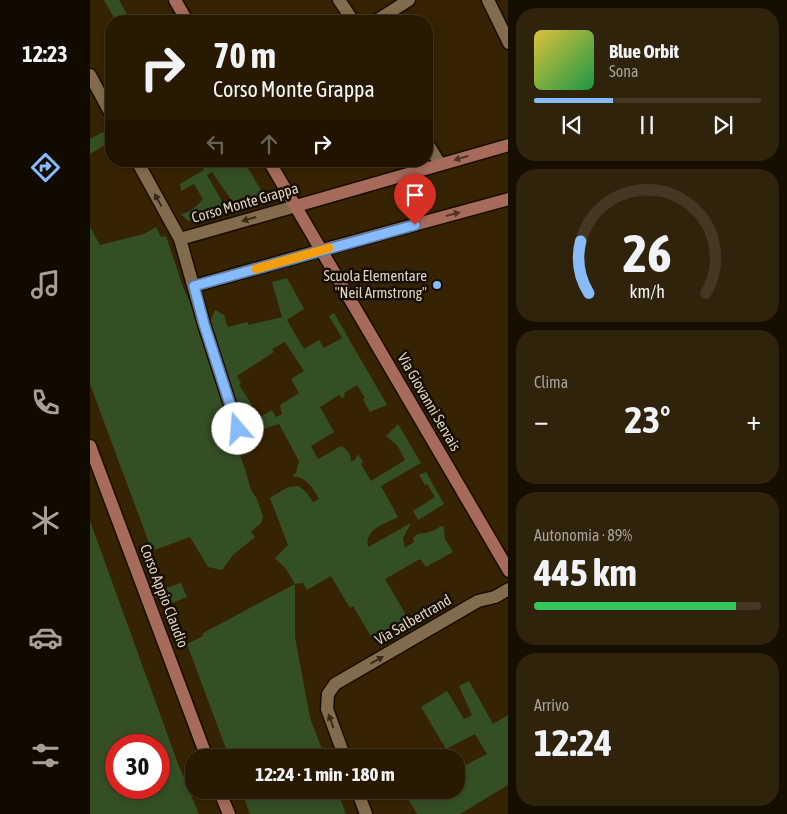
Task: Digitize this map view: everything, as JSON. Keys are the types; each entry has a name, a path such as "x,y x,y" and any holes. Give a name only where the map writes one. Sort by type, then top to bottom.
{"street":[{"path":"175,0 184,15"},
{"path":"339,0 348,15"},
{"path":"385,15 409,0"},
{"path":"488,0 508,43"},
{"path":"90,75 105,103"},
{"name":"Corso Monte Grappa","path":"433,166 508,145"},
{"path":"433,152 440,164"},
{"path":"140,167 180,239"},
{"name":"Via Giovanni Servais","path":"273,167 508,571"},
{"name":"Corso Monte Grappa","path":"238,429 204,324 180,239 430,167"},
{"path":"194,286 508,199"},
{"name":"Corso Appio Claudio","path":"90,446 204,749"},
{"name":"Via Salbertrand","path":"342,749 327,709 328,694 335,684 478,601 495,597 508,589"},
{"path":"223,799 229,814"},
{"path":"360,799 366,814"}],"green space":[{"path":"104,0 119,0 128,15 113,15"},
{"path":"103,132 105,145 90,154 90,139"},
{"path":"202,167 247,167 266,199 236,207 212,172 207,175 227,210 188,221 181,214 194,208 203,199 194,184 181,191 180,184 204,170"},
{"path":"90,227 100,245 144,234 156,227 161,237 166,236 183,287 191,304 251,490 257,499 263,517 261,523 251,532 255,537 233,555 222,570 208,567 190,537 152,551 90,384"},
{"path":"287,278 304,309 287,320 304,349 319,340 324,348 342,338 329,316 334,313 387,405 370,412 363,399 365,398 357,385 344,393 345,396 342,398 339,395 320,407 334,432 311,446 318,459 341,446 349,452 351,462 355,460 358,454 363,462 361,464 371,481 405,460 397,445 386,436 398,424 421,463 381,486 398,517 372,531 369,536 368,547 411,523 403,538 405,548 414,542 413,538 417,535 431,532 441,526 444,527 445,539 453,552 426,567 420,559 385,579 409,620 373,640 353,606 350,608 331,576 307,590 303,583 295,584 286,569 275,558 288,545 270,498 288,487 299,486 313,502 319,499 308,483 292,476 296,473 299,461 279,424 248,434 245,426 272,410 276,417 282,414 280,405 299,393 291,379 304,371 285,342 272,349 274,352 237,376 241,383 239,385 252,405 240,412 210,322 215,310 224,315 228,327 247,322 249,325 282,317 272,282"},
{"path":"426,472 444,504 418,520 413,511 435,497 419,475"},
{"path":"90,521 167,734 105,734 105,799 170,799 170,742 185,780 185,799 193,799 199,814 90,814"},
{"path":"181,583 187,597 172,603 166,588"},
{"path":"295,584 295,637 310,718 322,749 226,749 187,644 203,636 203,633"},
{"path":"469,681 493,724 508,715 508,785 460,814 417,814 408,799 465,799 465,765 487,754 475,734 446,749 421,707 447,691 464,719 472,715 459,686"},
{"path":"244,799 340,799 346,814 250,814"}],"slow traffic":[{"path":"256,269 329,248"}],"place":[{"name":"Scuola Elementare \"Neil Armstrong\"","path":"437,285"}],"route":[{"path":"238,429 204,324 194,286 415,225"}]}
